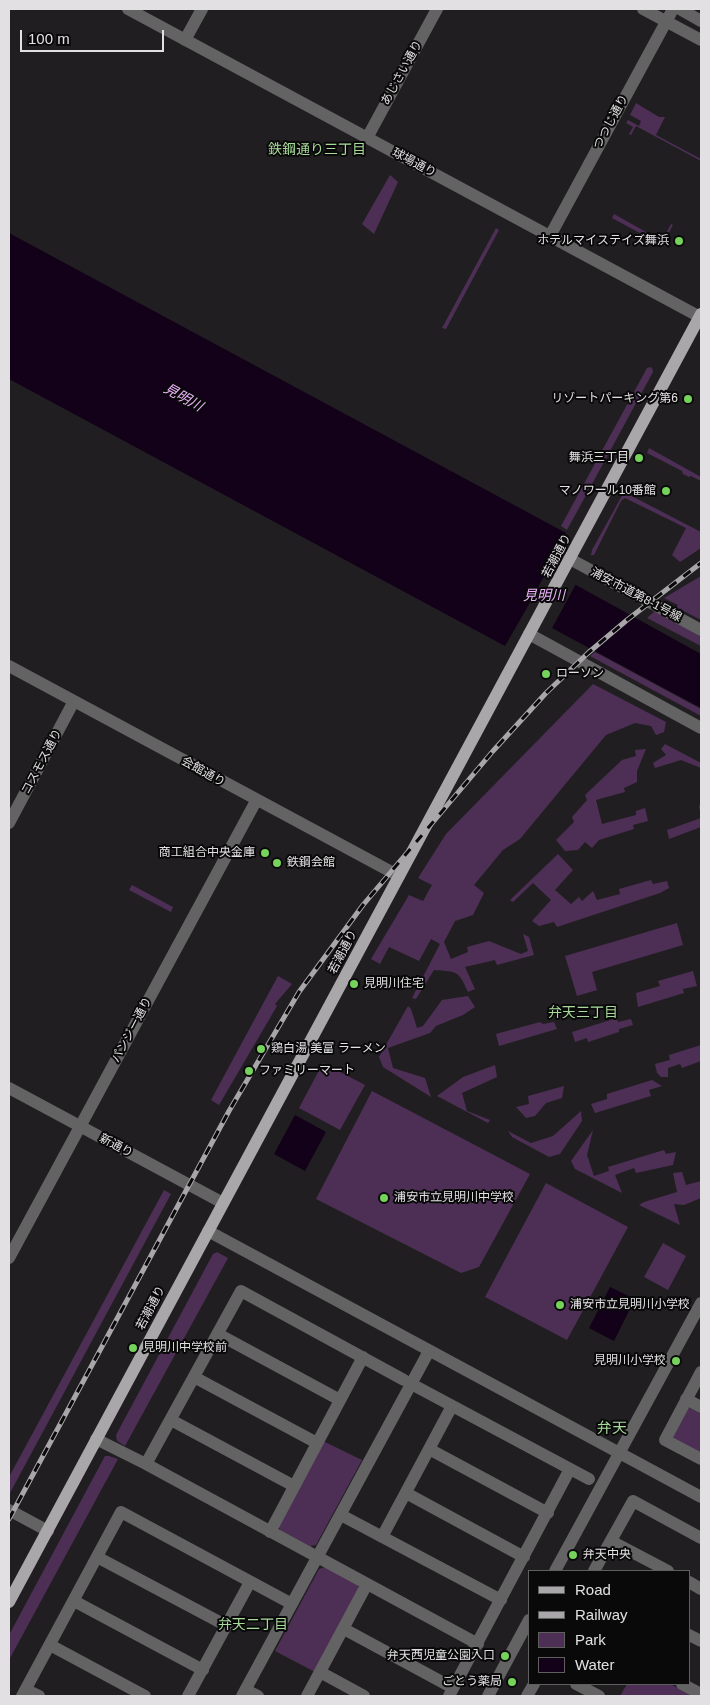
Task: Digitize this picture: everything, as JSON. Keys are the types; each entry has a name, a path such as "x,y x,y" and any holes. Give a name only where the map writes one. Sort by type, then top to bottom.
{"main road":[{"name":"若潮通り","path":"9,1602 700,316"}],"street":[{"name":"球場通り","path":"128,9 700,316"},
{"path":"185,40 202,9"},
{"name":"あじさい通り","path":"367,138 437,9"},
{"path":"643,9 701,40"},
{"name":"つつじ通り","path":"550,236 673,9"},
{"path":"680,9 701,21"},
{"name":"浦安市道第8-1号線","path":"570,559 701,630"},
{"path":"533,629 701,728"},
{"name":"会館通り","path":"9,666 256,801 399,876"},
{"name":"コスモス通り","path":"9,822 74,701"},
{"name":"パンジー通り","path":"9,1258 256,801"},
{"name":"新通り","path":"9,1088 223,1203"},
{"path":"208,1231 701,1497"},
{"path":"146,1464 241,1291 404,1380"},
{"path":"557,1570 701,1303"},
{"path":"218,1334 340,1400"},
{"path":"258,1696 244,1693 429,1351"},
{"path":"270,1532 363,1357"},
{"path":"701,1372 665,1440 701,1459"},
{"path":"194,1377 317,1443"},
{"path":"417,1387 589,1479"},
{"path":"686,1399 701,1407"},
{"path":"382,1537 452,1406"},
{"path":"171,1420 294,1486"},
{"path":"96,1439 146,1464 478,1644"},
{"path":"429,1449 548,1513"},
{"path":"344,1629 451,1692 570,1469"},
{"path":"406,1493 524,1557"},
{"path":"595,1570 633,1501 701,1538"},
{"path":"9,1510 48,1531"},
{"path":"38,1696 24,1693 121,1512 292,1604"},
{"path":"341,1515 501,1600"},
{"path":"611,1541 666,1570"},
{"path":"97,1556 227,1626"},
{"path":"188,1696 250,1582"},
{"path":"690,1583 701,1589"},
{"path":"307,1696 367,1584"},
{"path":"74,1601 203,1670"},
{"path":"488,1696 528,1622"},
{"path":"690,1636 701,1642"},
{"path":"50,1645 145,1696"},
{"path":"320,1672 364,1696"},
{"path":"527,1696 533,1685"},
{"path":"578,1685 599,1696"},
{"path":"684,1685 701,1694"}],"green space":[{"path":"636,103 659,117 665,117 656,135 701,159 701,161 636,126 631,135 629,134 633,127 626,123 628,120 639,126 641,121 630,115"},
{"path":"390,175 398,182 374,234 362,224"},
{"path":"614,214 662,241 671,224 673,225 662,245 612,218"},
{"path":"496,228 499,230 446,329 442,328"},
{"path":"650,367 653,372 567,530 561,526 647,368"},
{"path":"649,448 701,477 701,481 683,474 682,471 647,453"},
{"path":"624,492 701,532 701,548 680,562 672,555 686,528 625,498 621,501 594,555 591,555"},
{"path":"701,576 701,620 676,607 678,605 664,598"},
{"path":"655,611 701,637 701,646 647,618"},
{"path":"595,652 701,709 701,716 590,656"},
{"path":"593,684 666,722 664,732 656,735 651,726 635,723 606,735 520,839 503,850 474,885 484,893 473,915 455,921 444,942 451,959 468,952 467,947 489,941 521,954 528,951 523,934 529,937 534,955 497,965 495,960 465,967 475,989 468,992 459,976 453,972 434,970 416,999 412,998 440,944 431,939 419,961 389,947 380,964 371,959 409,895 423,901 432,885 418,878 446,834"},
{"path":"665,744 701,763 701,768 681,760 655,768 653,763 666,755 661,749"},
{"path":"646,749 637,771 637,782 624,788 625,792 596,800 602,824 636,815 636,811 645,808 648,821 633,825 634,829 599,840 592,848 585,842 578,850 565,851 556,840 574,822 572,817 587,800 585,795 622,760 636,756 635,750"},
{"path":"701,818 701,827 669,839 667,830"},
{"path":"558,854 573,870 555,890 571,904 579,897 582,901 593,891 597,900 620,894 619,889 651,880 653,884 667,881 669,888 660,893 557,927 554,922 539,926 532,921 551,900 533,883 513,902 510,900"},
{"path":"132,885 173,907 171,912 129,890"},
{"path":"677,923 683,945 592,972 597,990 577,996 565,956"},
{"path":"693,971 697,986 683,989 684,993 638,1007 636,993 660,986 658,981"},
{"path":"278,976 292,984 275,1004 277,1006 219,1105 211,1100"},
{"path":"468,996 475,1007 463,1015 436,1026 430,1033 388,1048 393,1068 425,1078 431,1097 383,1067 379,1057 408,1006 411,1009 417,1028 423,1026 442,1000"},
{"path":"617,1018 618,1022 631,1019 633,1025 619,1029 619,1032 588,1042 587,1038 575,1042 572,1032"},
{"path":"540,1022 543,1024 554,1022 557,1029 499,1046 496,1034"},
{"path":"701,1045 701,1061 682,1068 680,1064 668,1068 668,1077 661,1077 657,1073 655,1064 670,1060 669,1055"},
{"path":"323,1063 365,1085 340,1130 299,1108"},
{"path":"495,1065 497,1077 462,1093 467,1111 490,1120 488,1123 437,1096 463,1077"},
{"path":"652,1080 662,1086 649,1090 651,1096 595,1113 591,1104 607,1099 607,1094"},
{"path":"564,1086 562,1098 546,1103 535,1116 526,1118 516,1107 529,1104 528,1096"},
{"path":"372,1091 530,1174 479,1267 461,1273 316,1199"},
{"path":"581,1111 582,1121 560,1154 549,1157 512,1137 508,1131 531,1143 553,1136"},
{"path":"593,1130 587,1155 594,1176 609,1171 608,1167 664,1150 666,1154 676,1152 673,1165 636,1173 634,1168 615,1175 622,1193 575,1169 571,1161"},
{"path":"682,1172 686,1185 701,1181 701,1198 684,1205 674,1204 680,1225 639,1205 677,1192 673,1173"},
{"path":"546,1183 628,1227 567,1340 485,1297"},
{"path":"164,1190 171,1194 10,1493 9,1477"},
{"path":"663,1243 686,1256 668,1290 644,1277"},
{"path":"217,1252 228,1258 125,1446 117,1441 116,1435 213,1254"},
{"path":"688,1407 701,1414 700,1454 671,1439"},
{"path":"323,1441 362,1460 316,1545 310,1546 280,1530 278,1524"},
{"path":"105,1456 118,1459 9,1660 9,1635"},
{"path":"325,1567 358,1585 359,1590 315,1672 275,1651 319,1569"},
{"path":"626,1685 672,1685 694,1696 620,1696"}],"water":[{"name":"見明川","path":"9,233 566,533 547,569 701,654 701,708 524,613 505,646 9,379"},
{"path":"295,1115 326,1132 305,1171 274,1154"},
{"path":"610,1287 635,1299 614,1341 589,1328"}],"pier":[{"path":"548,569 576,584 551,630 523,615"}],"railway":[{"path":"9,1519 229,1111 299,992 363,905 493,751 546,693 588,653 627,620 701,563"}],"place":[{"name":"ホテルマイステイズ舞浜","path":"679,241"},
{"name":"リゾートパーキング第6","path":"688,399"},
{"name":"舞浜三丁目","path":"639,458"},
{"name":"マノワール10番館","path":"666,491"},
{"name":"ローソン","path":"546,674"},
{"name":"商工組合中央金庫","path":"265,853"},
{"name":"鉄鋼会館","path":"277,863"},
{"name":"見明川住宅","path":"354,984"},
{"name":"鶏白湯 美富 ラーメン","path":"261,1049"},
{"name":"ファミリーマート","path":"249,1071"},
{"name":"浦安市立見明川中学校","path":"384,1198"},
{"name":"浦安市立見明川小学校","path":"560,1305"},
{"name":"見明川中学校前","path":"133,1348"},
{"name":"見明川小学校","path":"676,1361"},
{"name":"弁天中央","path":"573,1555"},
{"name":"弁天西児童公園入口","path":"505,1656"},
{"name":"ごとう薬局","path":"512,1682"}],"district":[{"name":"鉄鋼通り三丁目","path":"317,150"},
{"name":"弁天三丁目","path":"583,1013"},
{"name":"弁天","path":"612,1429"},
{"name":"弁天二丁目","path":"253,1625"}]}
